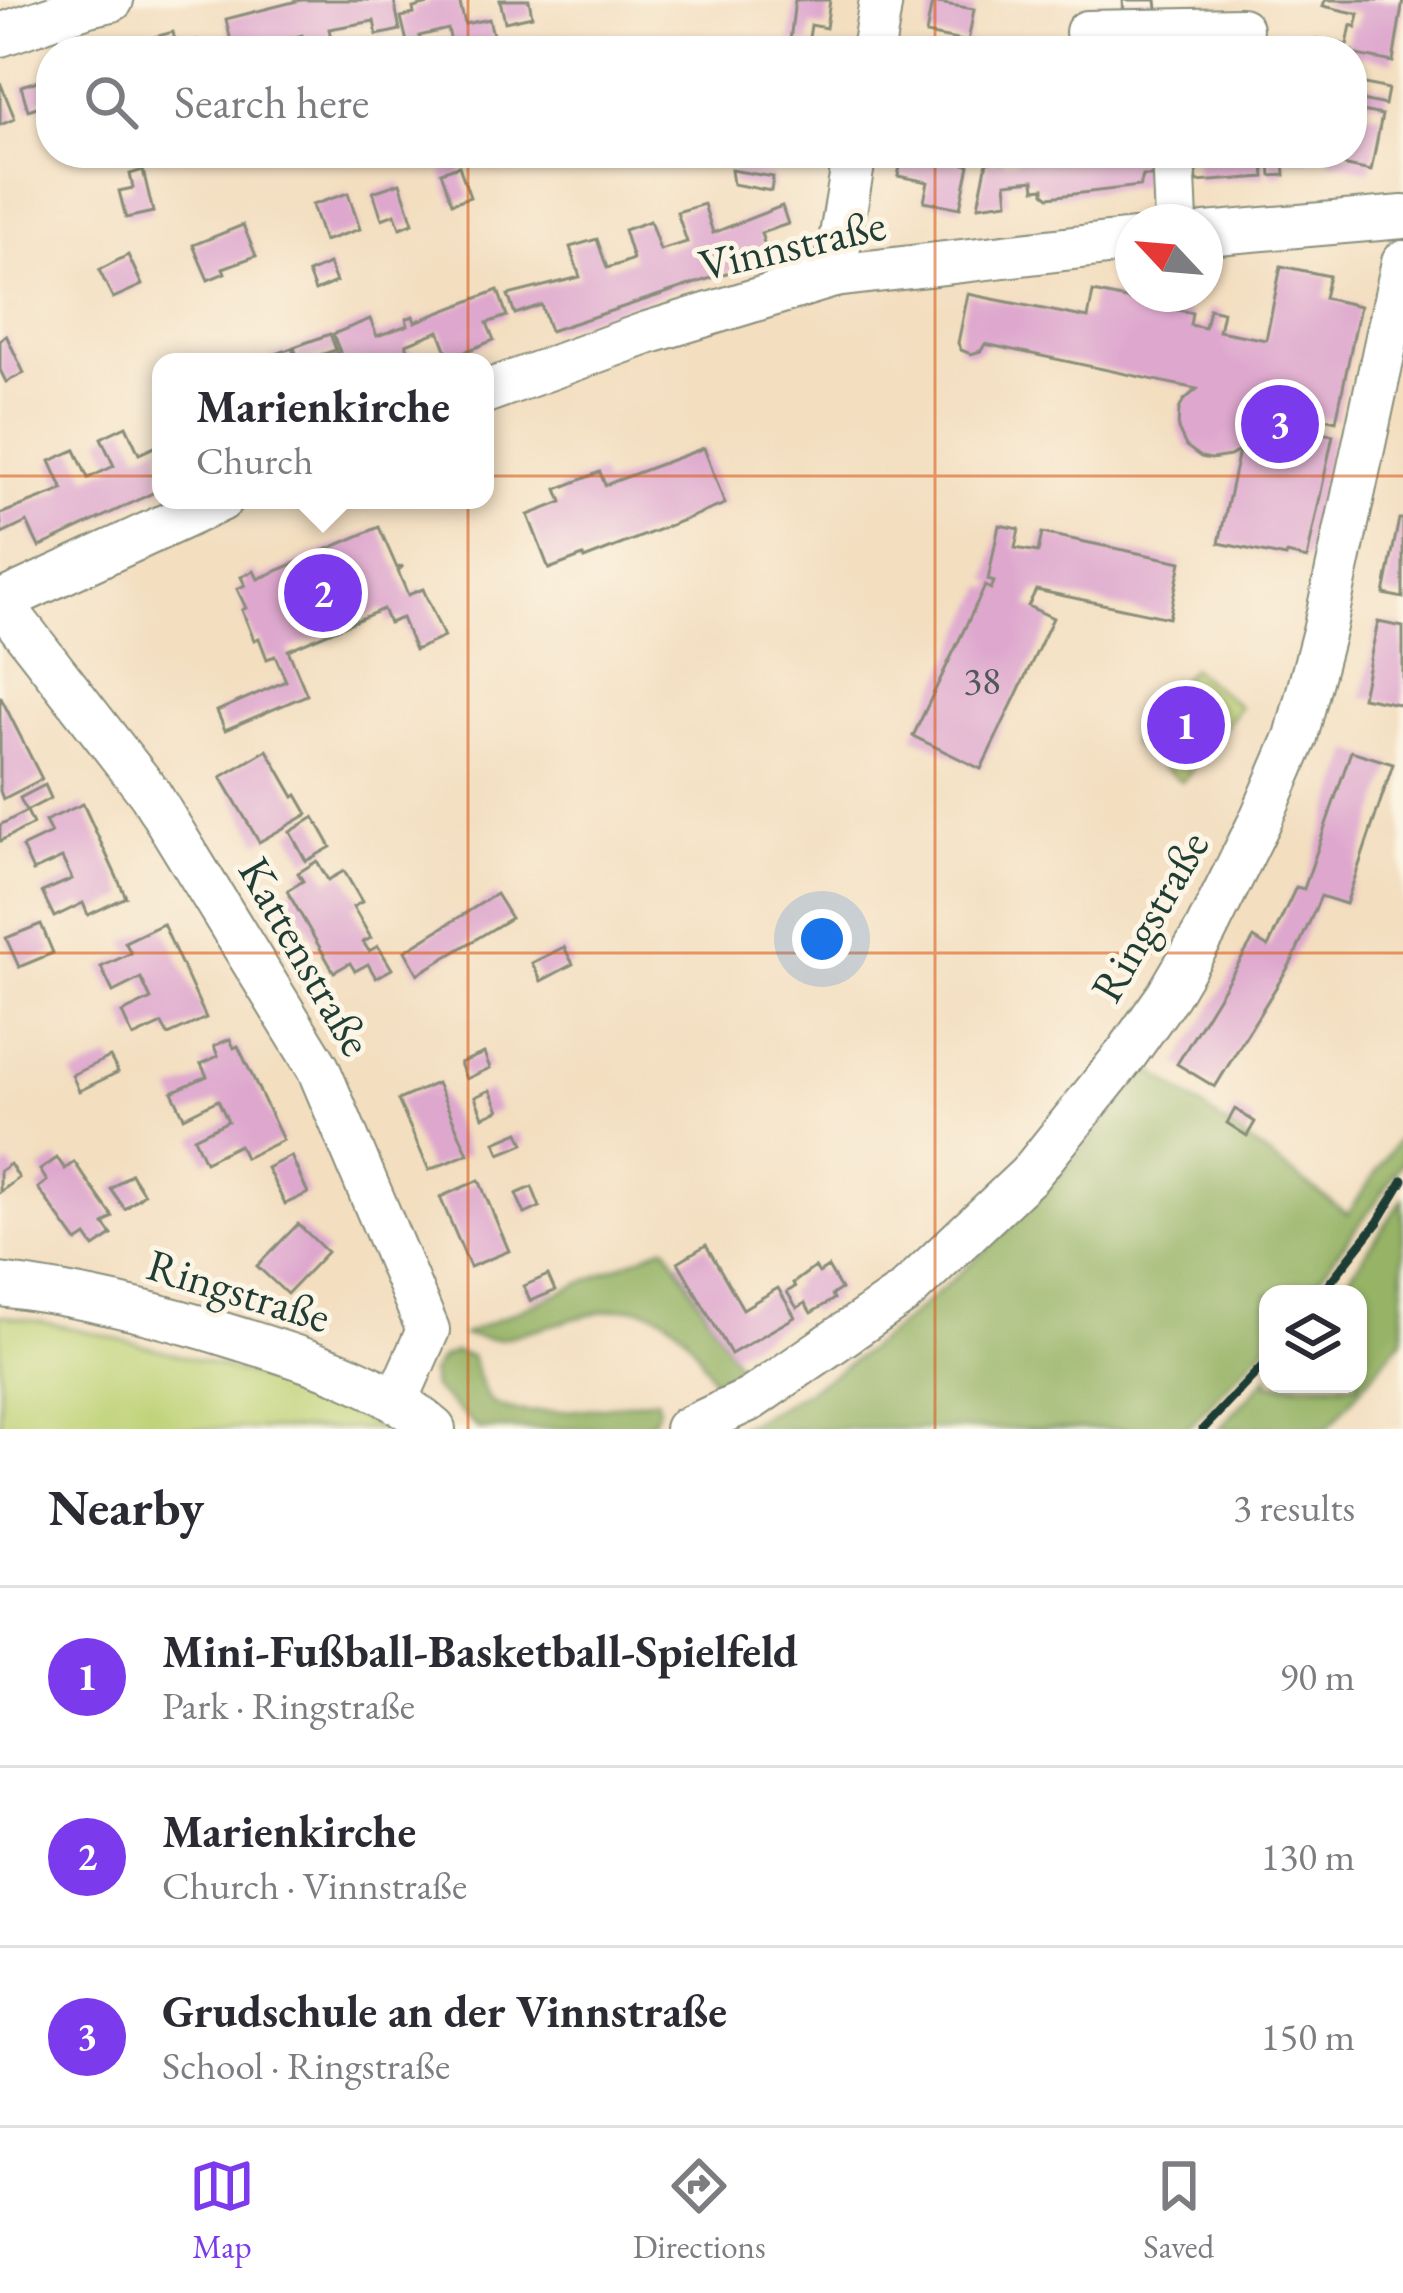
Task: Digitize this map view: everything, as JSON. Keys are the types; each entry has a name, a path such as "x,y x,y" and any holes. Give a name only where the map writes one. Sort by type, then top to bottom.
{"street":[{"path":"0,35 112,0"},
{"path":"875,36 881,0"},
{"path":"1198,36 1241,29"},
{"path":"1087,32 1123,36"},
{"path":"834,276 852,168"},
{"path":"1174,168 1175,204"},
{"path":"1223,232 1403,217"},
{"name":"Vinnstraße","path":"494,389 646,333 834,276 1115,244"},
{"name":"Ringstraße","path":"686,1429 751,1399 904,1293 1030,1175 1168,994 1205,932 1296,737 1324,631 1403,262"},
{"path":"0,602 202,509"},
{"name":"Kattenstraße","path":"0,602 150,794 318,1068 428,1330 397,1400"},
{"name":"Ringstraße","path":"0,1285 169,1317 307,1360 397,1400 434,1429"}],"green space":[{"path":"1191,668 1240,707 1182,782 1132,743"},
{"path":"1148,1068 1348,1214 1403,1132 1403,1161 1314,1285 1259,1285 1259,1353 1187,1429 735,1429 836,1373 958,1275 1071,1162"},
{"path":"1403,1199 1403,1338 1367,1381 1367,1285 1343,1285"},
{"path":"666,1246 740,1369 713,1381 678,1327 640,1309 594,1313 499,1339 462,1335"},
{"path":"0,1315 104,1336 252,1376 318,1398 380,1429 0,1429"},
{"path":"454,1352 471,1356 490,1400 502,1407 570,1411 656,1398 659,1409 653,1421 638,1429 479,1429 433,1388 431,1373 441,1358"},
{"path":"1259,1386 1259,1393 1357,1393 1327,1429 1219,1429"}],"building":[{"path":"301,0 394,0 400,30 377,35 374,21 329,29 331,36 230,36 226,19"},
{"path":"428,0 459,0 465,24 489,19 493,36 450,36 448,29 406,36 401,17 429,4"},
{"path":"500,0 529,0 532,16 505,22"},
{"path":"795,0 830,0 826,28 811,25 809,36 791,36"},
{"path":"1123,0 1156,0 1158,18 1124,19"},
{"path":"1325,0 1403,0 1393,62 1367,57 1367,36 1349,36 1359,14 1323,6"},
{"path":"932,2 974,9 969,36 926,34"},
{"path":"0,82 15,119 0,125"},
{"path":"36,82 36,107 28,110 21,86"},
{"path":"1367,84 1388,89 1385,105 1367,101"},
{"path":"1367,112 1382,115 1371,171 1357,168 1367,168"},
{"path":"460,168 470,197 452,203 441,172"},
{"path":"900,168 968,168 960,208 924,201 928,182 898,176"},
{"path":"986,168 1152,168 1153,176 1143,176 1140,186 1049,197 1044,188 1035,189 1034,180 1006,183 1008,202 978,206"},
{"path":"1196,168 1264,168 1265,177 1197,182"},
{"path":"1270,168 1285,168 1285,175 1271,176"},
{"path":"143,170 153,212 126,218 119,191 133,188 130,174"},
{"path":"731,170 773,177 771,191 733,184"},
{"path":"400,183 413,223 400,228 395,214 382,219 373,192"},
{"path":"348,193 360,229 324,241 312,205"},
{"path":"704,204 713,233 782,206 788,224 761,233 769,259 550,331 541,305 515,314 508,295 580,277 570,247 597,239 607,268 620,264 633,259 624,230 650,221 660,250 687,242 677,212"},
{"path":"243,225 256,256 223,268 225,273 208,280 193,245"},
{"path":"128,255 142,285 113,298 99,270"},
{"path":"329,264 336,282 315,291 308,273"},
{"path":"1281,266 1329,276 1324,298 1360,306 1336,421 1316,416 1313,431 1333,435 1307,559 1219,543 1239,451 1211,459 1186,446 1178,429 1179,410 1197,389 985,344 971,354 958,343 968,294 1088,318 1093,292 1115,297 1115,312 1187,312 1192,313 1190,325 1205,328 1208,312 1223,312 1219,331 1266,340"},
{"path":"498,290 507,316 487,323 494,340 460,353 447,353 439,331 406,344 410,353 338,353 333,334 370,319 377,336 408,325 406,319 413,316 415,322"},
{"path":"330,334 336,350 296,353 294,347"},
{"path":"6,335 24,373 6,382 0,370 0,341"},
{"path":"126,426 139,454 152,448 152,493 39,547 27,522 2,534 0,514 63,490 50,461 75,450 88,478 114,466 101,438"},
{"path":"704,448 725,504 549,569 528,515 562,502 557,489 600,472 605,485"},
{"path":"1399,519 1403,519 1403,598 1384,594"},
{"path":"999,525 1019,529 1015,548 1038,552 1042,533 1181,562 1169,618 1036,590 1028,606 1053,618 981,769 913,736 985,586 991,589 994,582 988,580"},
{"path":"379,527 397,568 403,566 398,571 408,595 423,589 444,637 415,650 402,618 389,623 383,609 288,650 307,695 225,730 217,711 286,681 275,656 267,659 259,638 254,640 237,589 245,585 241,577 254,571 258,579"},
{"path":"1378,622 1403,627 1403,705 1362,697"},
{"path":"0,696 42,779 3,799 0,791"},
{"path":"267,750 308,814 259,842 221,777"},
{"path":"1351,751 1393,764 1346,904 1321,896 1292,961 1215,1087 1177,1064 1254,938 1268,947 1296,887 1304,889"},
{"path":"45,785 51,798 26,811 20,798"},
{"path":"83,804 126,897 88,915 83,903 54,917 42,892 72,879 62,858 33,871 22,847 51,833 45,821"},
{"path":"27,811 33,824 0,841 0,825"},
{"path":"314,817 331,847 306,861 290,832"},
{"path":"317,861 328,880 344,871 362,902 353,907 371,938 363,942 369,951 378,946 392,969 376,978 368,964 355,971 350,963 334,972 287,891 303,881 298,873"},
{"path":"496,894 511,918 418,974 405,951"},
{"path":"41,924 53,953 19,967 6,938"},
{"path":"163,924 206,1018 168,1035 162,1024 133,1037 122,1013 151,999 141,978 113,992 101,967 131,953 125,942"},
{"path":"564,947 573,964 541,981 532,963"},
{"path":"230,1039 234,1048 238,1046 283,1140 245,1158 239,1145 205,1162 194,1138 228,1121 218,1100 184,1117 172,1092 207,1076 201,1064 218,1056 214,1046"},
{"path":"484,1053 490,1068 466,1079 460,1063"},
{"path":"110,1057 118,1072 79,1091 72,1075"},
{"path":"437,1083 468,1154 429,1170 398,1100"},
{"path":"490,1090 499,1110 483,1117 475,1097"},
{"path":"1235,1109 1255,1122 1247,1136 1227,1123"},
{"path":"519,1132 524,1144 500,1154 495,1142"},
{"path":"291,1156 308,1193 285,1204 267,1168"},
{"path":"57,1158 65,1169 74,1162 113,1217 104,1224 112,1235 94,1247 86,1236 77,1242 38,1188 47,1181 40,1170"},
{"path":"10,1164 19,1178 0,1192 0,1171"},
{"path":"131,1174 144,1194 125,1209 111,1189"},
{"path":"479,1180 509,1251 470,1267 440,1197"},
{"path":"532,1187 540,1207 525,1214 516,1194"},
{"path":"298,1224 327,1252 287,1294 257,1266"},
{"path":"706,1245 743,1309 778,1288 795,1317 731,1354 678,1262"},
{"path":"815,1267 819,1273 828,1267 841,1289 811,1313 805,1303 797,1308 787,1292"},
{"path":"548,1275 555,1291 530,1301 524,1286"}],"railway":[{"path":"1328,1285 1378,1222 1403,1180"},
{"path":"1203,1429 1259,1370"}],"place":[{"name":"Grudschule an der Vinnstraße","path":"1280,424"},
{"name":"Marienkirche","path":"323,593"},
{"name":"Mini-Fußball-Basketball-Spielfeld","path":"1186,725"}]}
